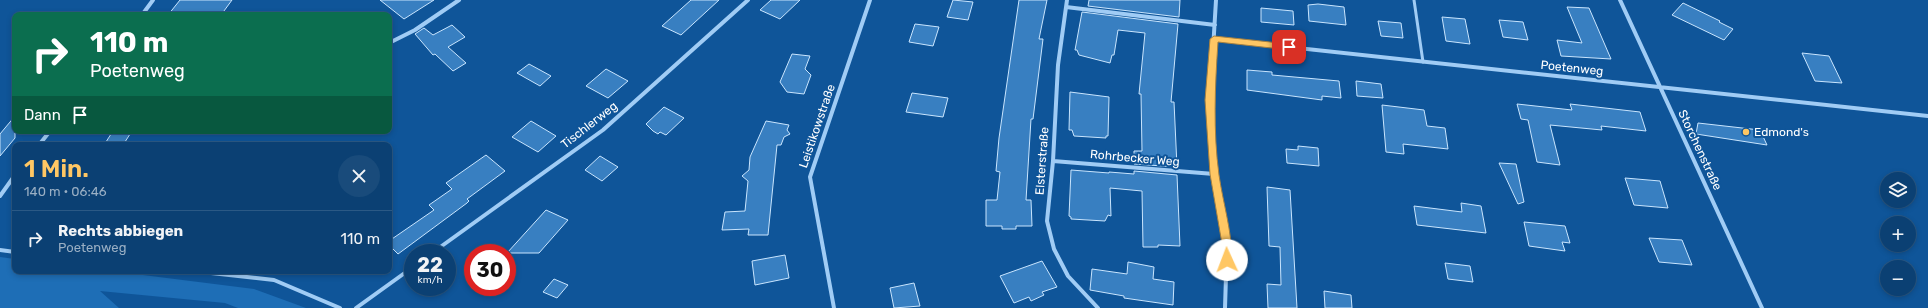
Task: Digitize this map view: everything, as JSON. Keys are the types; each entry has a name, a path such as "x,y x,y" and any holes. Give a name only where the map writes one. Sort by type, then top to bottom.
{"street":[{"path":"144,12 153,0"},
{"path":"392,42 415,30 459,0"},
{"name":"Tischlerweg","path":"445,244 603,130 748,0"},
{"name":"Leistikowstraße","path":"834,308 810,176 870,0"},
{"name":"Elsterstraße","path":"1067,0 1058,65 1053,161 1047,221 1054,249 1068,276 1098,308"},
{"path":"1216,0 1210,100 1214,174 1227,244 1225,308"},
{"name":"Storchenstraße","path":"1620,0 1762,308"},
{"path":"1066,7 1215,25"},
{"name":"Poetenweg","path":"1214,39 1928,116"},
{"path":"41,142 48,134"},
{"name":"Rohrbecker Weg","path":"1053,161 1214,174"},
{"path":"0,196 12,179"},
{"path":"0,250 12,252"},
{"path":"356,308 404,273"},
{"path":"220,274 274,280 340,308"}],"lane":[{"path":"1414,0 1423,62"}],"shaded area":[{"path":"0,257 12,259 12,274 135,274 254,289 306,308 238,308 225,303 100,291 119,308 0,308"}],"building":[{"path":"180,0 232,0 223,12 170,12"},
{"path":"380,0 434,0 404,19"},
{"path":"691,0 719,0 681,35 662,26"},
{"path":"771,0 800,0 780,19 760,10"},
{"path":"953,0 973,2 968,20 947,17"},
{"path":"1019,0 1047,0 1039,39 1043,39 1033,119 1031,119 1026,200 1031,200 1032,226 1016,226 1016,229 1002,229 1002,226 986,226 986,200 997,200 1000,172 996,171 999,138"},
{"path":"1089,0 1180,0 1179,17 1088,6"},
{"path":"1683,3 1733,29 1724,40 1672,15"},
{"path":"1318,4 1344,7 1346,25 1309,21 1308,5"},
{"path":"1567,7 1589,8 1611,59 1561,56 1557,40 1582,43"},
{"path":"1261,8 1293,11 1294,25 1261,22"},
{"path":"1082,12 1178,24 1171,102 1174,102 1177,167 1134,164 1134,151 1142,151 1141,94 1139,94 1145,33 1118,30 1114,55 1112,55 1110,63 1079,55 1077,50 1075,50"},
{"path":"1442,17 1465,19 1470,44 1446,41"},
{"path":"1499,20 1523,22 1528,40 1503,37"},
{"path":"1378,21 1401,23 1403,38 1381,36"},
{"path":"915,24 939,27 933,46 909,42"},
{"path":"452,25 465,37 448,47 466,63 453,71 435,54 433,55 415,34 424,28 433,35"},
{"path":"1802,53 1829,56 1842,83 1815,81"},
{"path":"792,54 810,56 805,69 811,75 804,94 787,92 780,82"},
{"path":"529,64 551,76 540,86 517,73"},
{"path":"606,69 628,81 608,98 586,86"},
{"path":"1247,70 1272,72 1272,75 1339,81 1341,98 1322,96 1322,100 1247,90"},
{"path":"1356,81 1381,84 1383,98 1357,96"},
{"path":"1070,92 1109,97 1108,136 1106,136 1106,138 1074,136 1072,130 1069,130"},
{"path":"912,93 948,98 943,117 906,112"},
{"path":"1517,104 1572,110 1570,104 1640,112 1646,131 1601,126 1602,130 1550,125 1560,165 1537,162 1528,120 1521,119"},
{"path":"1382,105 1424,110 1427,126 1445,128 1448,149 1403,144 1404,154 1386,152"},
{"path":"664,107 684,118 666,135 660,132 658,134 646,124"},
{"path":"12,120 12,134 15,134 15,138 0,156 0,134"},
{"path":"531,121 556,136 538,152 512,137"},
{"path":"766,121 789,125 787,130 790,134 784,137 781,145 777,145 768,235 748,235 749,229 722,230 725,212 745,211 748,181 742,176 749,170 750,157"},
{"path":"1698,123 1760,130 1767,145 1696,134"},
{"path":"111,134 130,134 125,142 106,142"},
{"path":"1298,146 1318,148 1319,166 1287,163 1286,149 1298,150"},
{"path":"486,155 505,171 467,199 469,201 467,203 412,244 404,244 404,250 398,254 392,248 392,239 434,210 429,205 452,189 446,183"},
{"path":"600,156 618,167 602,181 585,170"},
{"path":"1499,163 1516,164 1524,202 1518,204"},
{"path":"1071,170 1134,174 1134,171 1177,175 1180,246 1158,245 1158,247 1143,247 1142,191 1110,188 1111,216 1108,215 1105,221 1071,219 1069,216"},
{"path":"1625,178 1660,181 1668,208 1634,205"},
{"path":"1267,187 1290,190 1297,308 1268,308 1267,284 1281,285 1280,247 1269,246"},
{"path":"1461,203 1481,206 1486,233 1417,225 1414,206 1462,212"},
{"path":"546,210 568,220 539,253 516,253 515,244"},
{"path":"1524,222 1565,226 1570,243 1562,242 1565,251 1529,246"},
{"path":"1649,238 1682,240 1692,265 1659,262"},
{"path":"785,255 789,278 755,285 752,261"},
{"path":"1042,261 1057,287 1042,292 1044,295 1031,301 1029,297 1014,303 1000,276"},
{"path":"1128,262 1154,267 1153,279 1174,282 1173,305 1124,298 1124,296 1090,290 1092,269 1127,274"},
{"path":"1445,263 1470,266 1473,282 1448,279"},
{"path":"554,279 568,285 557,298 543,292"},
{"path":"914,283 920,306 894,308 890,288"},
{"path":"1324,291 1351,295 1352,308 1325,308"}],"place":[{"name":"Edmond's","path":"1746,132"}],"route":[{"path":"1227,260 1227,244 1214,174 1210,100 1214,39 1289,47"}]}
